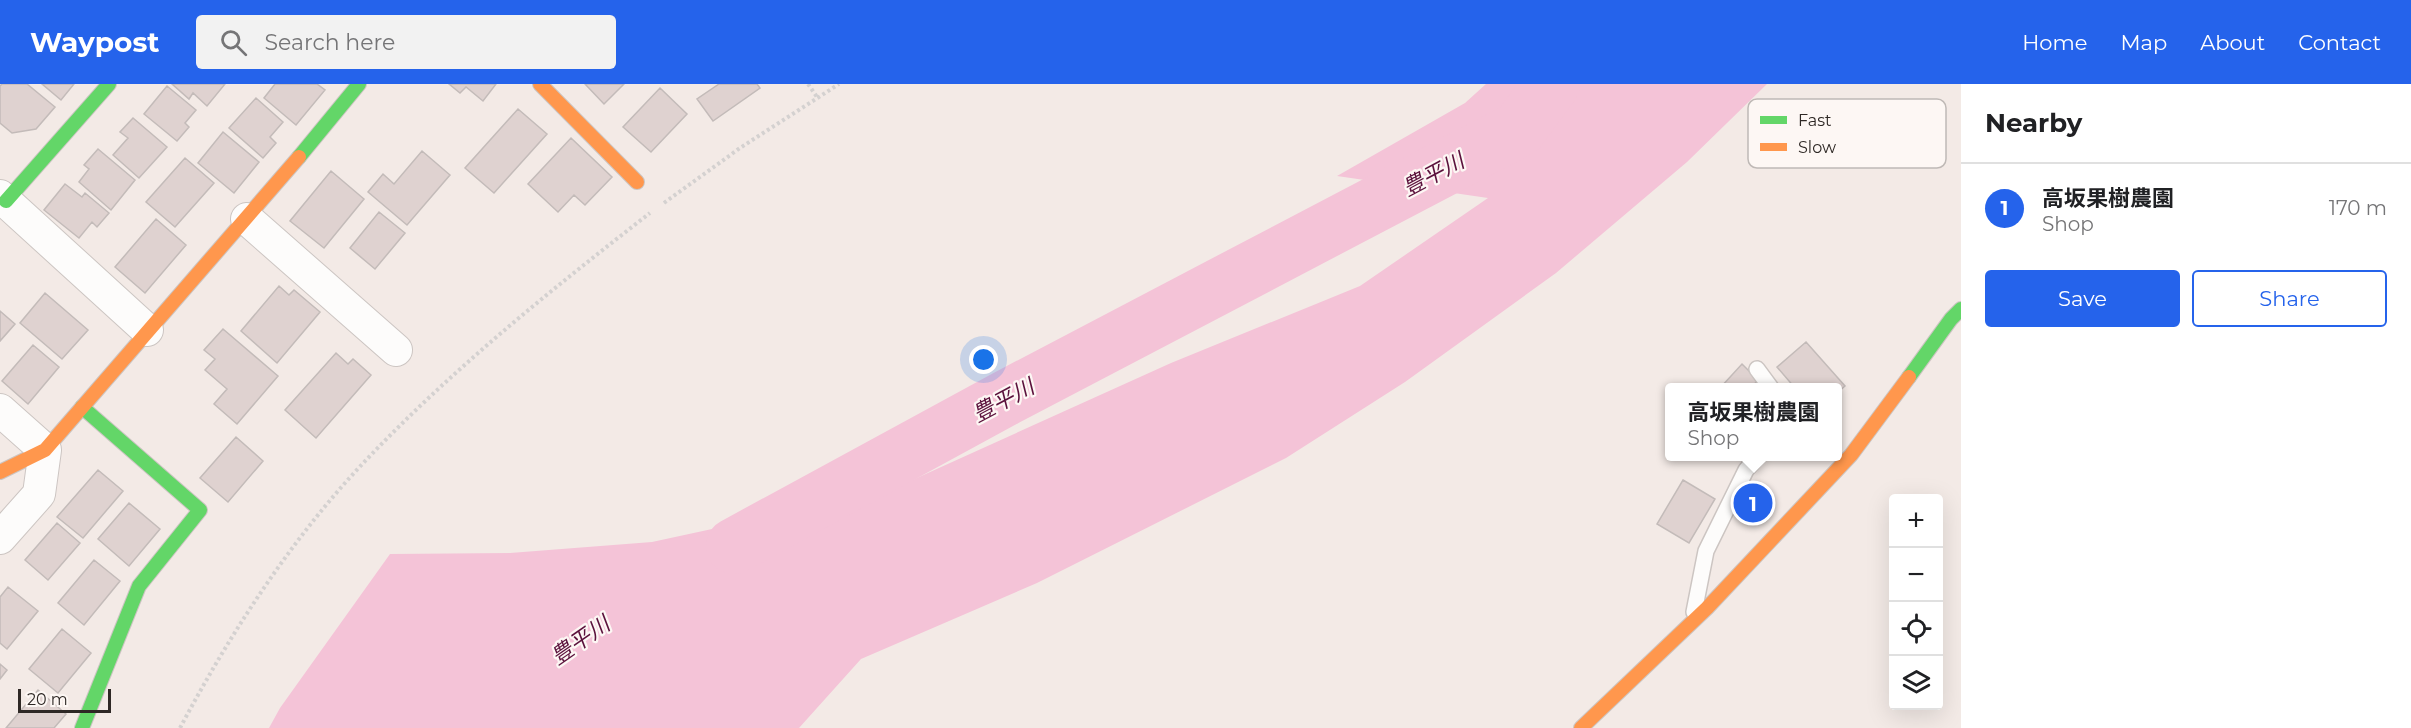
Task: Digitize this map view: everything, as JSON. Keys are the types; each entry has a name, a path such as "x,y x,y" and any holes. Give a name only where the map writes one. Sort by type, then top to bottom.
{"street":[{"path":"109,84 3,198 147,330"},
{"path":"540,84 637,182"},
{"path":"0,472 45,450 147,330 247,219 353,86"},
{"path":"247,219 396,350"},
{"path":"1581,728 1693,621 1851,455 1951,318 1961,309"},
{"path":"82,407 201,510 139,586 82,728"},
{"path":"0,410 45,450"},
{"path":"0,538 39,494 45,450"}],"lane":[{"path":"1757,369 1768,383"},
{"path":"1693,621 1707,551 1746,470 1754,461"}],"path":[{"path":"808,84 817,97"},
{"path":"180,728 239,626 319,514 368,458 435,391 527,310 579,268 712,168 839,84"}],"water":[{"path":"1486,84 1767,84 1752,99 1748,99 1748,103 1687,162 1556,273 1405,382 1286,458 1037,583 861,659 799,728 269,728 280,708 390,554 510,553 652,542 888,491 1171,363 1360,286 1488,198 1337,176 1465,103"}],"building":[{"path":"2,84 27,84 55,107 36,129 12,133 0,123 0,86"},
{"path":"42,84 74,84 61,100"},
{"path":"172,84 225,84 207,106 193,93 189,99"},
{"path":"275,84 317,84 325,90 296,125 264,98"},
{"path":"449,84 496,84 483,101 466,87 460,93"},
{"path":"585,84 624,84 604,104"},
{"path":"719,84 757,84 760,88 713,121 697,99"},
{"path":"167,86 196,110 185,123 189,127 177,141 144,114"},
{"path":"660,88 687,114 651,152 623,127"},
{"path":"256,98 283,122 270,137 276,143 263,158 229,128"},
{"path":"518,109 547,134 494,193 465,168"},
{"path":"133,118 167,147 139,178 113,155 128,138 120,132"},
{"path":"223,132 259,162 234,193 198,163"},
{"path":"571,138 612,177 585,205 574,195 558,212 528,184"},
{"path":"98,149 135,180 111,210 79,182 89,169 84,165"},
{"path":"422,151 450,175 407,225 368,192 383,174 394,184"},
{"path":"185,158 214,183 175,227 146,202"},
{"path":"331,171 364,199 324,248 290,221"},
{"path":"65,184 82,197 85,193 109,213 97,227 92,222 79,238 44,210"},
{"path":"379,212 405,233 375,269 350,248"},
{"path":"156,219 186,245 145,293 115,267"},
{"path":"279,286 289,295 294,290 320,312 277,363 241,331"},
{"path":"45,293 88,330 62,359 20,323"},
{"path":"0,311 15,324 0,341"},
{"path":"223,329 278,376 237,424 214,404 227,389 205,370 215,359 204,350"},
{"path":"1806,342 1845,386 1842,389 1842,383 1791,383 1777,367"},
{"path":"33,345 59,367 28,404 2,381"},
{"path":"336,353 348,364 353,359 371,375 316,438 285,410"},
{"path":"1742,364 1758,380 1755,383 1725,383"},
{"path":"236,437 263,461 228,502 200,478"},
{"path":"98,470 123,491 83,538 57,517"},
{"path":"1683,480 1715,499 1689,543 1657,524"},
{"path":"129,503 160,529 129,566 98,539"},
{"path":"57,523 80,543 48,580 25,560"},
{"path":"94,560 120,581 84,625 58,603"},
{"path":"8,587 38,611 7,649 0,643 0,597"},
{"path":"62,629 91,653 58,693 29,669"},
{"path":"0,664 7,670 0,679"},
{"path":"38,690 66,714 54,728 6,728"}],"waterway":[{"name":"豊平川","path":"734,546 1006,398 1519,129 1552,84"}],"traffic: fast":[{"path":"6,201 109,84"},
{"path":"299,157 359,84"},
{"path":"1909,377 1951,319 1961,309"},
{"path":"82,407 200,510 139,586 82,728"}],"traffic: slow":[{"path":"540,84 637,182"},
{"path":"0,472 45,450 299,157"},
{"path":"1581,728 1707,608 1851,455 1909,377"}],"place":[{"name":"高坂果樹農園","path":"1753,503"}]}
